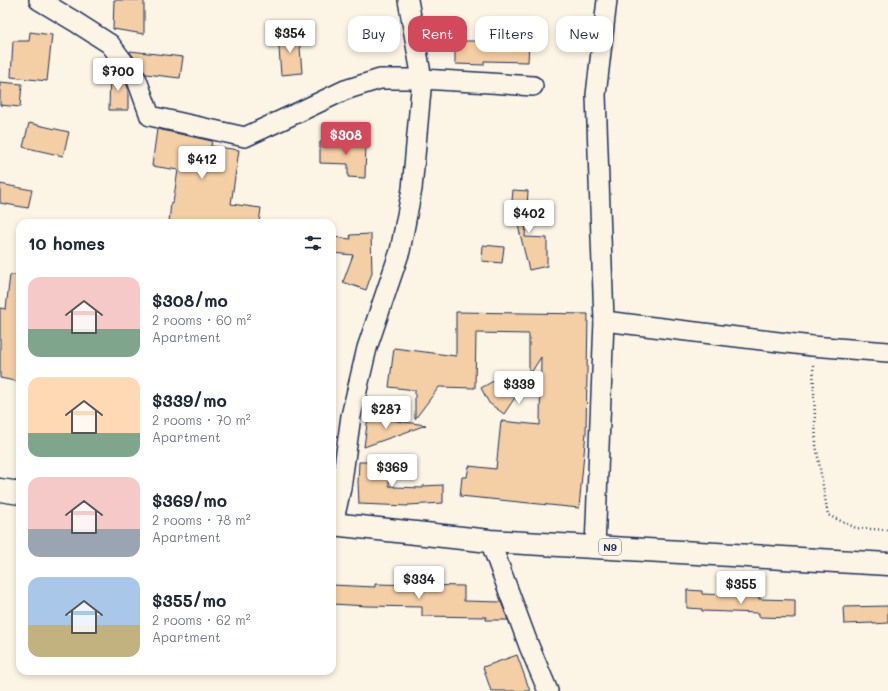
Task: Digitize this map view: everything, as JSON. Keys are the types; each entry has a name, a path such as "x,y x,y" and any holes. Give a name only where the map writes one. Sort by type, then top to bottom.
{"highway":[{"path":"0,490 16,492"},
{"name":"N9","path":"336,524 490,541 888,564"}],"street":[{"path":"39,0 110,44 137,80 150,116 245,136 345,90 380,79 422,79 534,86"},
{"path":"336,508 341,488 351,416 366,355 400,252 412,189 422,79 408,0"},
{"path":"595,547 604,321 596,95 607,0"},
{"path":"604,321 812,346 888,352"},
{"path":"490,541 529,646 548,691"}],"path":[{"path":"812,346 816,445 828,515 856,528 888,530"}],"building":[{"path":"114,0 144,0 144,34 113,29"},
{"path":"30,32 52,35 47,81 11,77 13,41 29,41"},
{"path":"299,34 302,73 281,75 278,35"},
{"path":"467,41 475,41 475,52 528,52 528,62 484,61 484,65 455,64 455,52 467,52"},
{"path":"130,51 183,57 180,78 146,74"},
{"path":"110,68 115,69 127,85 128,110 109,110"},
{"path":"0,82 22,84 20,107 0,105"},
{"path":"29,123 69,132 63,156 23,147"},
{"path":"157,129 212,141 211,146 239,150 231,204 261,208 260,219 169,219 171,202 173,203 178,170 152,166"},
{"path":"320,142 366,143 365,178 348,177 348,164 320,163"},
{"path":"0,184 32,190 28,208 0,203"},
{"path":"513,190 528,191 525,237 547,238 547,266 529,270 512,201"},
{"path":"371,234 372,273 366,290 343,282 353,255 336,253 336,237 351,239 350,235"},
{"path":"483,245 504,247 502,263 482,261"},
{"path":"10,275 16,275 16,381 0,378 0,308 6,309"},
{"path":"456,312 588,314 586,432 579,508 460,496 462,477 467,477 469,466 496,469 501,421 540,425 541,357 529,376 529,334 476,333 475,388 439,387 415,419 415,390 389,387 394,348 456,356"},
{"path":"497,379 505,380 520,390 504,414 489,403 481,388"},
{"path":"368,417 426,425 364,447"},
{"path":"359,462 390,462 389,486 423,488 423,486 443,485 443,503 408,506 359,504"},
{"path":"375,584 464,586 464,601 501,602 508,620 486,620 486,617 422,616 422,607 336,604 336,585 375,587"},
{"path":"687,590 702,591 702,594 759,596 759,599 795,600 795,618 759,617 759,613 702,611 702,609 687,608"},
{"path":"888,606 888,623 844,624 843,607"},
{"path":"517,655 530,691 491,691 483,667"}]}
